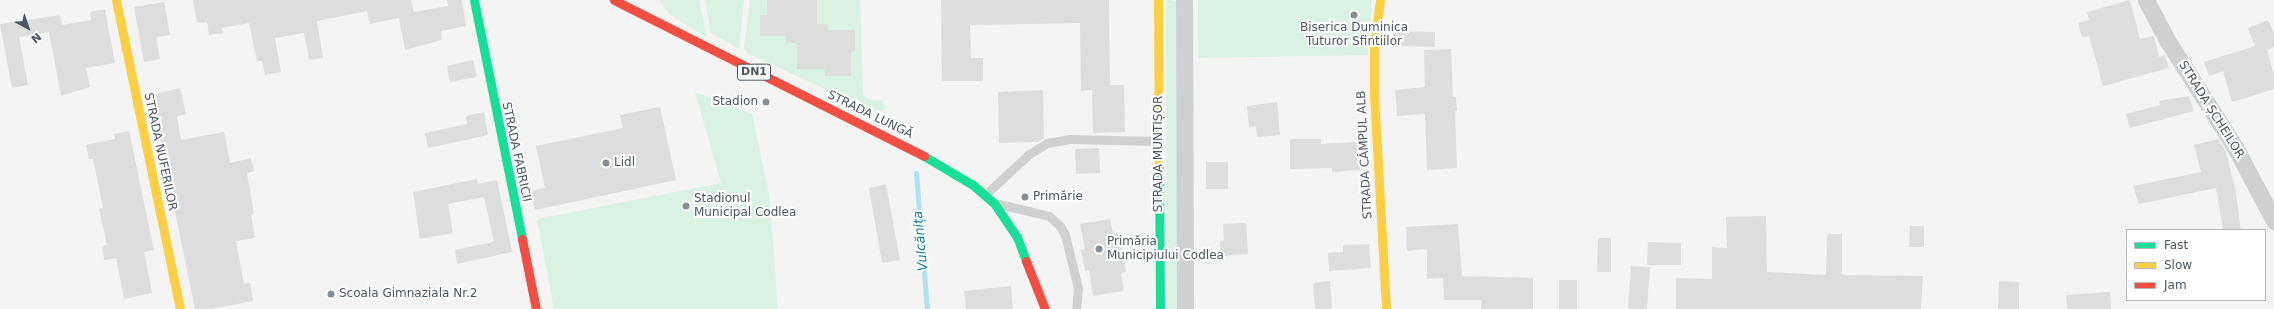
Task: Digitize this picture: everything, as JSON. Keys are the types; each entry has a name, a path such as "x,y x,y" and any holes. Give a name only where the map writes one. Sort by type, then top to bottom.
{"main road":[{"name":"STRADA NUFERILOR","path":"116,0 180,309"},
{"name":"STRADA FABRICII","path":"474,0 536,309"},
{"name":"DN1","path":"614,0 622,2"},
{"name":"STRADA MUNTIȘOR","path":"1158,0 1160,309"},
{"name":"STRADA CÂMPUL ALB","path":"1380,0 1374,48 1374,94 1386,309"},
{"name":"STRADA LUNGĂ","path":"622,2 773,82 885,135 936,162 985,195 994,203 1017,237 1044,309"},
{"path":"654,7 662,22"}],"street":[{"path":"1184,0 1185,309"},
{"name":"STRADA ȘCHEILOR","path":"2146,0 2167,40 2235,147 2274,221"}],"lane":[{"path":"985,195 1030,154 1047,143 1070,139 1159,141"},
{"path":"994,203 1049,216 1060,226 1065,235 1078,288 1076,309"}],"green space":[{"path":"659,0 699,0 707,38 671,15"},
{"path":"705,0 744,0 739,49 711,33"},
{"path":"750,0 860,0 863,94 870,100 882,100 886,108 881,112 863,106 748,54 744,48"},
{"path":"1166,0 1176,1 1178,309 1167,309"},
{"path":"1198,0 1372,0 1368,55 1198,58"},
{"name":"Stadionul Municipal Codlea","path":"695,92 752,114 769,194 778,309 554,309 537,219 721,183"}],"building":[{"path":"193,0 411,0 414,12 448,6 447,0 462,0 466,26 441,31 442,40 405,50 399,18 370,24 367,11 317,21 323,58 309,60 304,33 275,38 281,72 265,75 262,61 257,61 249,23 222,28 223,33 209,35 207,22 197,23"},
{"path":"767,0 817,0 817,24 827,24 828,30 855,30 855,51 851,52 851,76 825,76 825,69 797,69 797,43 786,43 786,36 760,36 760,15 767,15"},
{"path":"941,0 1109,0 1110,85 1124,85 1125,132 1093,133 1092,90 1081,91 1080,23 970,25 971,58 983,58 983,81 942,81"},
{"path":"2130,0 2140,39 2154,36 2159,57 2165,55 2169,68 2103,86 2089,36 2082,37 2078,23 2089,20 2087,12"},
{"path":"164,2 170,35 156,37 160,59 144,62 134,7"},
{"path":"105,9 115,63 86,68 90,87 61,96 49,32 19,37 28,85 12,88 0,24 60,15 62,25 91,20 90,12"},
{"path":"2268,20 2274,34 2274,47 2267,50 2274,75 2274,89 2232,102 2223,71 2209,76 2204,62 2255,46 2248,28"},
{"path":"1393,31 1435,32 1435,47 1393,46"},
{"path":"1451,49 1453,97 1456,97 1457,111 1455,111 1457,168 1427,170 1425,114 1397,116 1395,90 1425,87 1424,50"},
{"path":"473,60 477,77 450,82 447,66"},
{"path":"180,88 186,114 177,116 181,140 224,132 230,163 251,158 254,171 247,173 254,214 251,215 255,238 236,241 244,284 250,283 253,301 211,309 195,309 151,95"},
{"path":"1043,90 1044,138 1038,142 999,143 998,92"},
{"path":"2189,96 2194,111 2130,128 2126,114 2160,105 2159,101"},
{"path":"1277,102 1280,135 1257,137 1256,126 1249,127 1247,106"},
{"name":"Lidl","path":"660,107 676,180 535,210 530,191 545,188 536,146 623,128 620,115"},
{"path":"484,112 488,135 428,148 425,133 467,124 466,116"},
{"path":"129,131 154,250 144,252 152,293 124,299 116,258 104,260 102,246 107,245 99,209 103,208 93,159 89,159 86,145 115,139 114,134"},
{"path":"1290,139 1321,139 1321,144 1358,142 1360,170 1332,172 1332,168 1290,169"},
{"path":"2218,139 2225,150 2235,187 2241,229 2223,229 2216,188 2139,204 2133,186 2201,172 2194,145"},
{"path":"1099,148 1100,173 1076,174 1075,149"},
{"path":"1206,162 1228,162 1228,189 1206,189"},
{"path":"477,179 478,184 497,180 512,252 457,264 455,250 494,242 484,197 448,204 453,233 420,239 413,192"},
{"path":"886,184 900,260 882,263 869,188"},
{"path":"1766,216 1767,272 1826,275 1827,234 1842,234 1842,275 1923,276 1921,309 1676,309 1676,278 1712,279 1712,247 1727,248 1726,217"},
{"path":"1110,219 1113,234 1119,233 1126,272 1121,273 1124,291 1093,296 1089,270 1085,271 1081,250 1085,249 1080,224"},
{"path":"1246,223 1248,254 1221,256 1220,241 1224,240 1223,224"},
{"path":"1458,224 1462,276 1533,278 1533,309 1481,309 1482,300 1444,300 1443,278 1427,279 1427,249 1407,251 1406,227"},
{"path":"1910,226 1924,226 1924,247 1909,247"},
{"path":"1598,238 1611,238 1611,272 1597,272"},
{"path":"1648,242 1681,243 1681,265 1647,265"},
{"path":"1369,244 1371,268 1329,271 1328,253 1343,252 1343,245"},
{"path":"1631,266 1650,267 1647,309 1628,309"},
{"path":"1559,280 1577,280 1577,309 1559,309"},
{"path":"1330,281 1332,309 1315,309 1313,283"},
{"path":"1999,281 2019,282 2019,309 1998,309"},
{"path":"1011,286 1013,309 966,309 964,291"},
{"path":"2110,292 2111,309 2067,309 2066,295"}],"waterway":[{"name":"Vulcănița","path":"916,173 927,309"}],"traffic: fast":[{"path":"474,0 522,239"},
{"path":"924,156 973,185 994,203 1017,237 1026,261"},
{"path":"1159,165 1160,309"}],"traffic: slow":[{"path":"116,0 180,309"},
{"path":"1158,0 1159,165"},
{"path":"1380,0 1374,48 1374,94 1386,309"}],"traffic: jam":[{"path":"614,0 924,156"},
{"path":"522,239 536,309"},
{"path":"1026,261 1045,309"}],"place":[{"name":"Biserica Duminica Tuturor Sfintiilor","path":"1354,15"},
{"name":"Stadion","path":"766,102"},
{"name":"Lidl","path":"606,163"},
{"name":"Primărie","path":"1025,197"},
{"name":"Stadionul Municipal Codlea","path":"686,206"},
{"name":"Primăria Municipiului Codlea","path":"1099,249"},
{"name":"Scoala Gimnaziala Nr.2","path":"331,294"}]}
